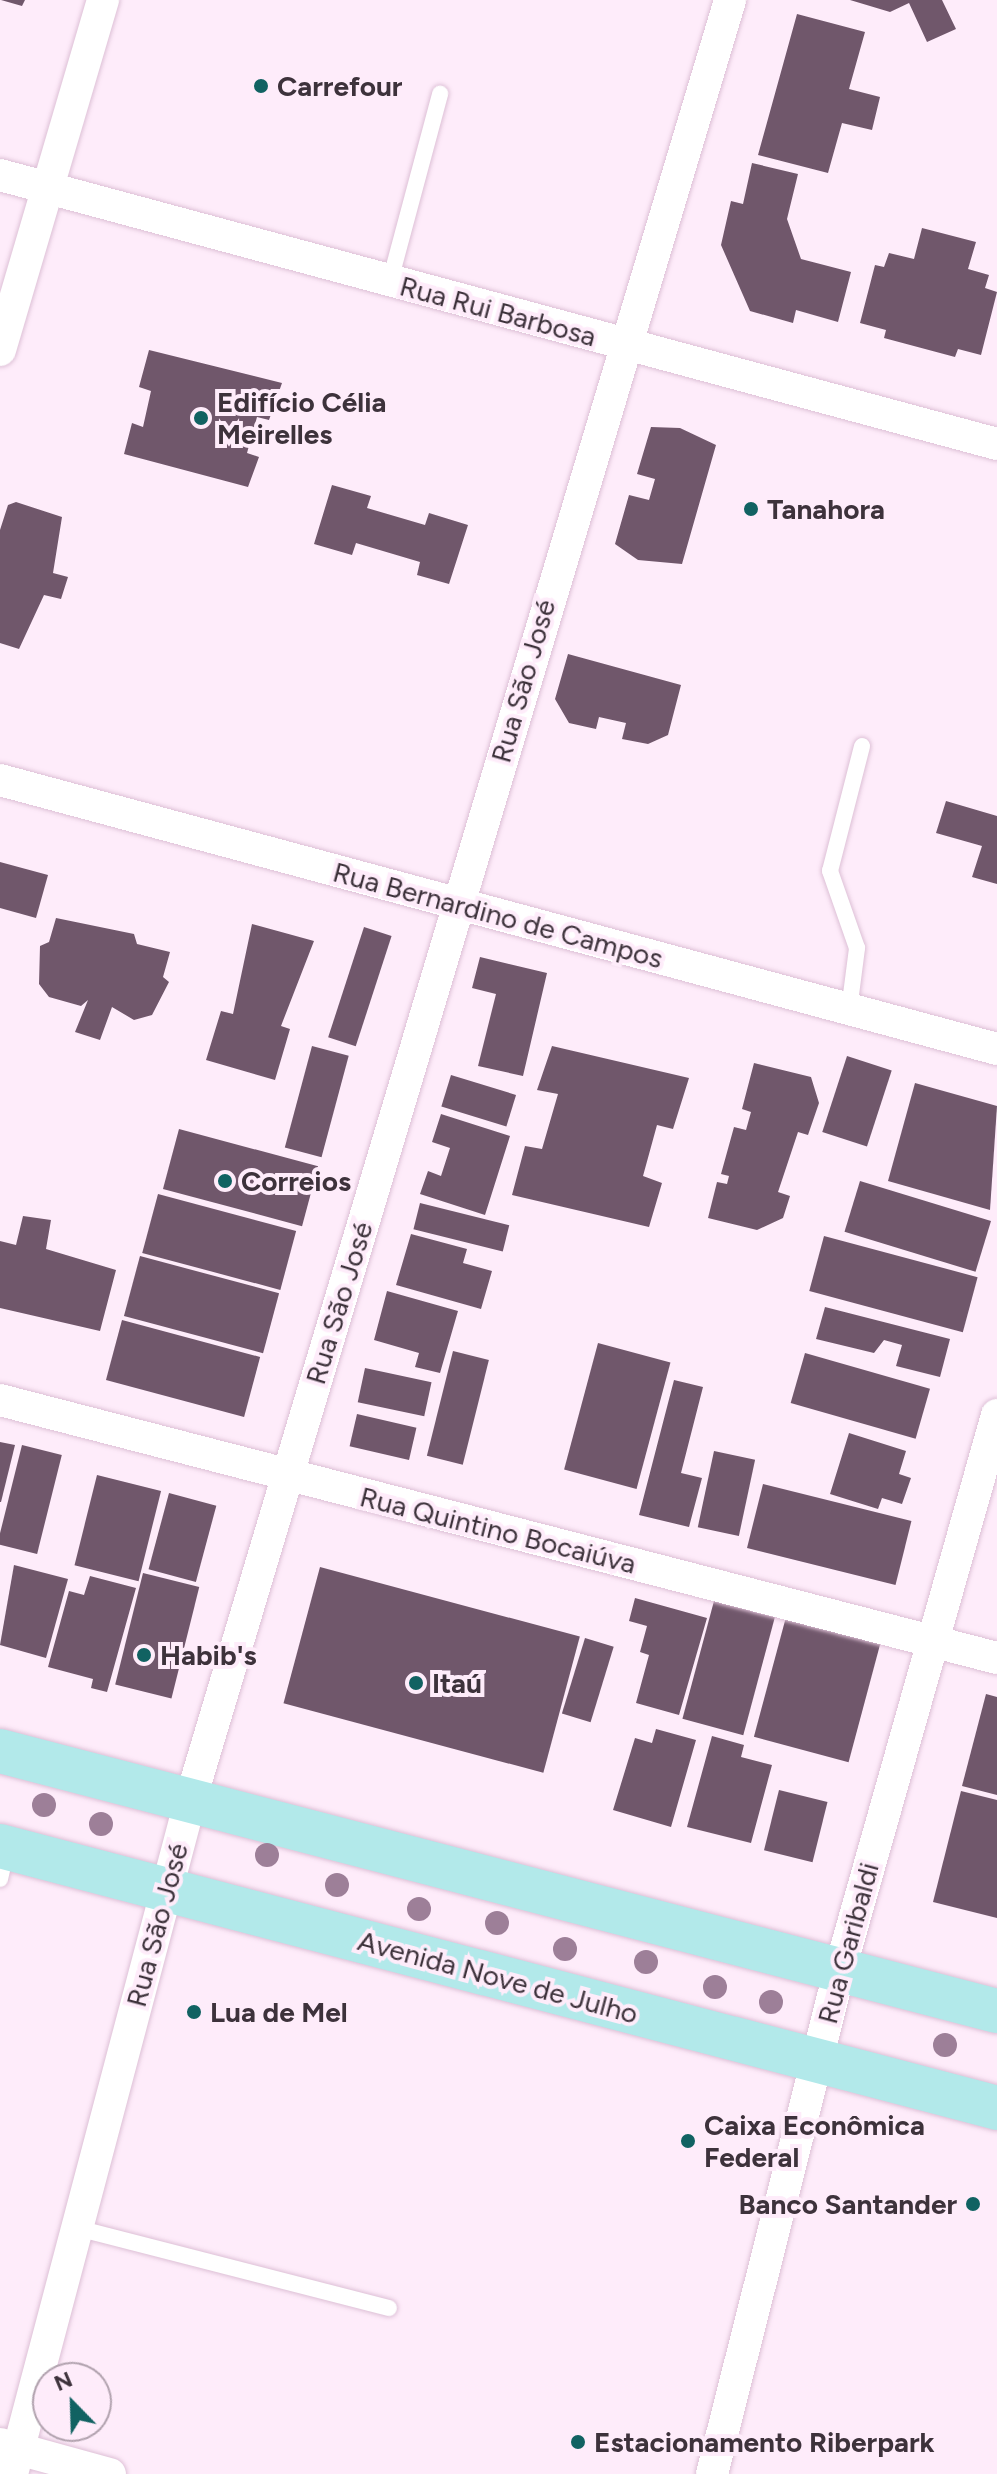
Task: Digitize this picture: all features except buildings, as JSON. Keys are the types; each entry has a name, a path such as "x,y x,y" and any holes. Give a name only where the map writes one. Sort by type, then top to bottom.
{"main road":[{"path":"0,1751 191,1798 839,1973 997,2011"},
{"name":"Avenida Nove de Julho","path":"3,1857 166,1887 816,2063 997,2108"}],"street":[{"path":"0,350 103,0"},
{"name":"Rua São José","path":"10,2456 77,2228 191,1798 623,344 730,0"},
{"name":"Rua Rui Barbosa","path":"0,175 997,444"},
{"name":"Rua Bernardino de Campos","path":"0,780 997,1049"},
{"name":"Rua Quintino Bocaiúva","path":"0,1400 287,1477 997,1658"},
{"name":"Rua Garibaldi","path":"712,2474 839,1973 997,1415"},
{"path":"10,2456 110,2474"}],"lane":[{"path":"390,281 440,94"},
{"path":"849,1010 857,948 830,871 862,746"},
{"path":"77,2228 389,2308"}],"place":[{"name":"Carrefour","path":"261,86"},
{"name":"Edifício Célia Meirelles","path":"201,418"},
{"name":"Tanahora","path":"751,509"},
{"name":"Correios","path":"225,1181"},
{"name":"Habib's","path":"144,1655"},
{"name":"Itaú","path":"416,1683"},
{"name":"Lua de Mel","path":"194,2012"},
{"name":"Caixa Econômica Federal","path":"688,2141"},
{"name":"Banco Santander","path":"973,2204"},
{"name":"Estacionamento Riberpark","path":"578,2442"}]}
